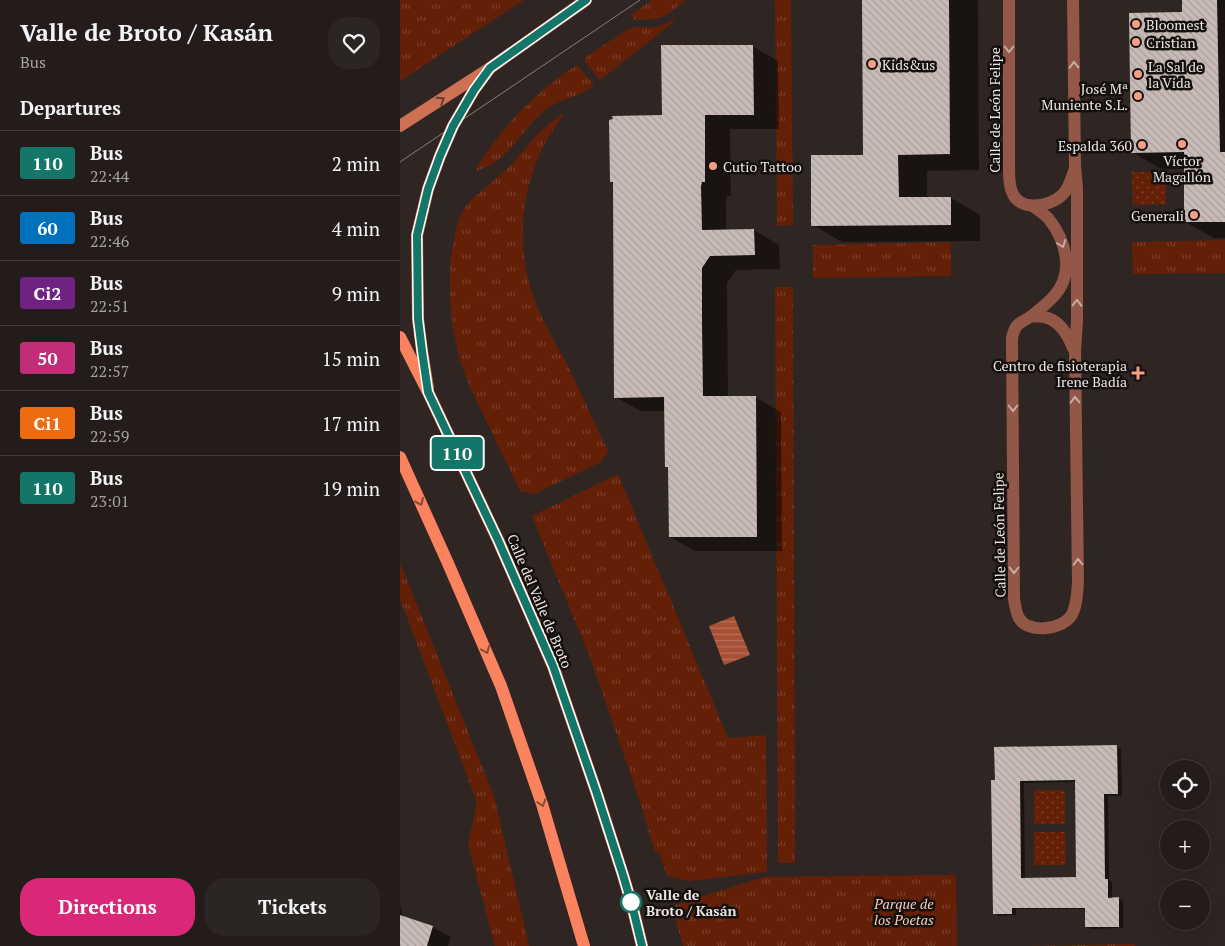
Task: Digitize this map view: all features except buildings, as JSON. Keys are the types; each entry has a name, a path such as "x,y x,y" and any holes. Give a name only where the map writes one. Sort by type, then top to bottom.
{"main road":[{"path":"400,126 490,68 586,0"},
{"path":"428,392 418,319 417,235 428,189 440,156 474,90 490,68"},
{"name":"Calle del Valle de Broto","path":"400,337 498,540 553,666 623,875 642,946"},
{"path":"400,457 501,686 542,804 584,946"}],"street":[{"name":"Calle de León Felipe","path":"1009,0 1009,169 1012,193 1018,201 1027,205 1047,204 1064,194 1072,178 1075,166"},
{"name":"Calle de León Felipe","path":"1033,206 1047,218 1057,232 1065,248 1066,261 1065,276 1060,288 1032,316 1014,328 1012,338 1014,599 1019,618 1028,626 1044,628 1060,626 1071,616 1077,600 1078,582 1075,351 1078,261 1073,0"},
{"name":"Calle de León Felipe","path":"1032,316 1046,317 1054,321 1069,337 1075,351"}],"green space":[{"path":"400,0 524,0 400,81"},
{"path":"652,0 686,0 659,18 634,20 631,15"},
{"path":"775,0 791,0 793,225 777,226"},
{"path":"673,20 675,21 600,80 585,62 586,57 628,29 656,27"},
{"path":"575,66 578,66 594,85 584,92 548,108 506,153 487,167 475,171 495,140 519,113 546,88"},
{"path":"561,114 563,116 541,151 529,184 523,219 524,255 531,289 538,310 569,368 608,451 601,462 534,494 520,491 470,387 460,361 452,323 450,261 457,225 468,203 509,167 538,134"},
{"path":"1132,172 1166,172 1166,204 1133,205"},
{"path":"1225,240 1225,273 1133,274 1132,242"},
{"path":"951,242 951,276 813,278 813,245"},
{"path":"775,287 793,287 795,863 778,863"},
{"path":"618,474 728,738 766,735 767,872 689,881 667,876 659,852 655,852 638,796 591,660 532,516"},
{"path":"400,563 494,796 529,946 495,946 468,844 477,802 400,599"},
{"path":"1034,790 1065,790 1065,824 1034,824"},
{"path":"1034,832 1065,832 1066,865 1034,865"},
{"name":"Parque de los Poetas","path":"956,875 957,946 683,946 672,906 764,877"},
{"path":"1135,944 1135,946 1029,946"}],"shaded area":[{"path":"734,616 750,655 724,665 709,626"}],"tram line":[{"path":"400,162 640,0"}],"bus line":[{"name":"110","path":"586,0 490,68 474,90 453,126 428,189 417,235 418,319 428,392 498,540 553,666 623,875 642,946"}],"place":[{"name":"Bloomest","path":"1136,24"},
{"name":"Cristian","path":"1136,42"},
{"name":"Kids&us","path":"872,64"},
{"name":"La Sal de la Vida","path":"1138,74"},
{"name":"José Mª Muniente S.L.","path":"1138,96"},
{"name":"Víctor Magallón","path":"1182,144"},
{"name":"Espalda 360","path":"1142,145"},
{"name":"Cutio Tattoo","path":"713,166"},
{"name":"Generali","path":"1194,215"},
{"name":"Centro de fisioterapia Irene Badía","path":"1138,373"},
{"name":"Valle de Broto / Kasán","path":"631,902"}]}
